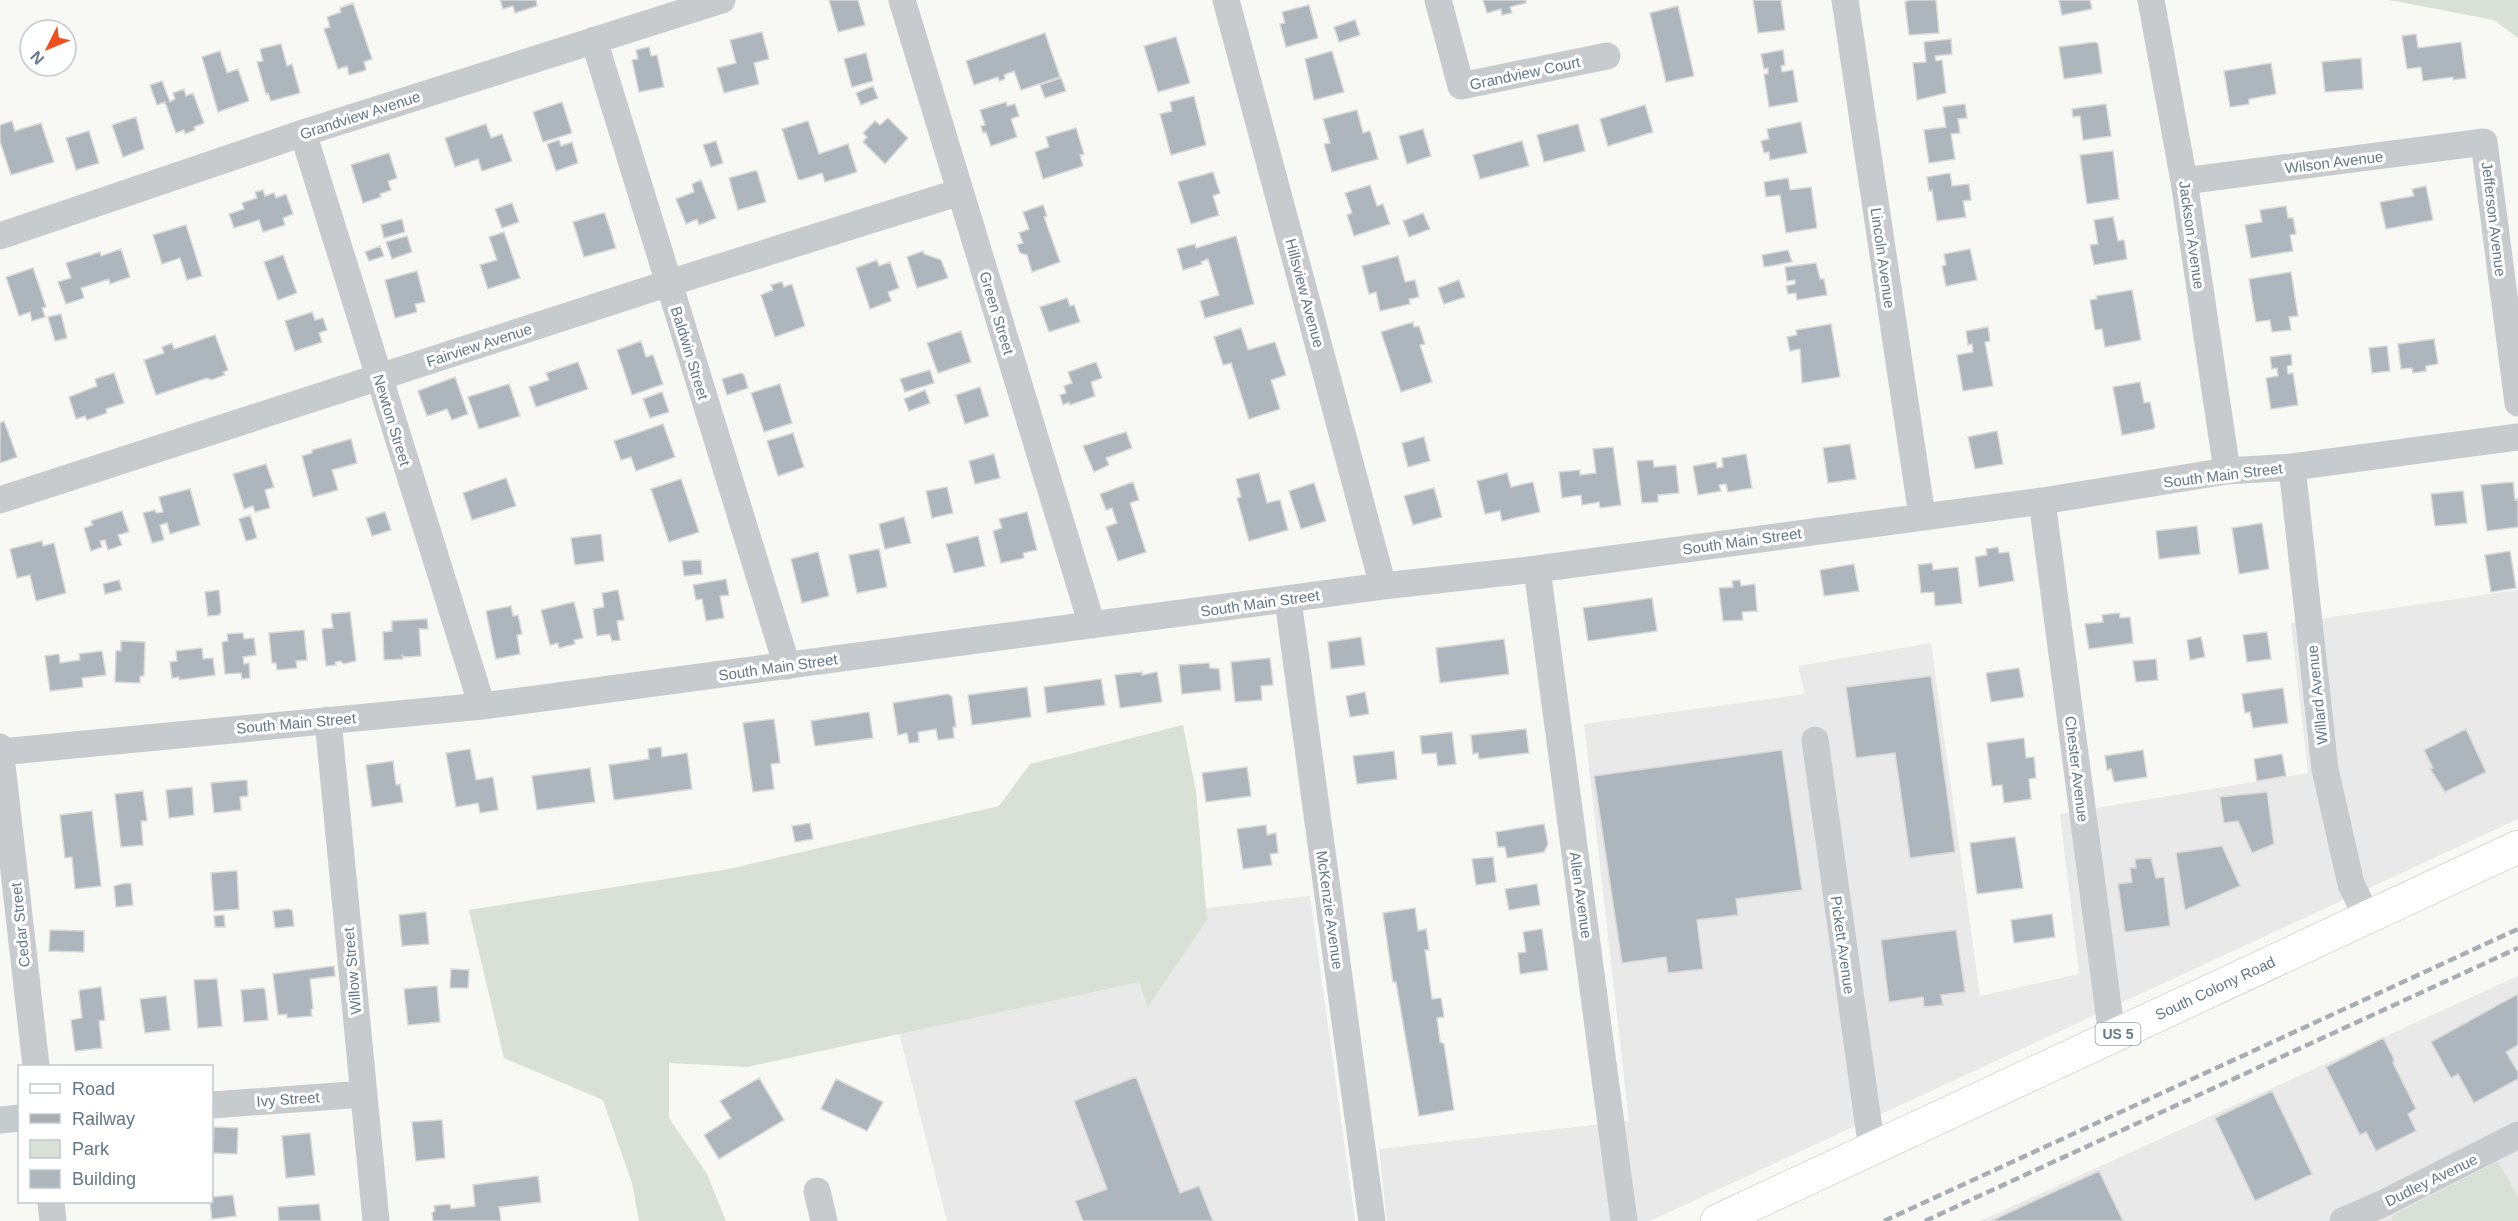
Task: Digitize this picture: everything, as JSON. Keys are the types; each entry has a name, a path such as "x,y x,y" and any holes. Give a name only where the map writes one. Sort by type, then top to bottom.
{"main road":[{"name":"South Colony Road","path":"1717,1221 2518,847"}],"street":[{"name":"Grandview Avenue","path":"0,236 303,133 722,0"},
{"name":"Green Street","path":"902,0 1092,625"},
{"name":"Hillsview Avenue","path":"1226,0 1383,586"},
{"name":"Grandview Court","path":"1438,0 1461,86 1606,56"},
{"name":"Lincoln Avenue","path":"1845,0 1922,516"},
{"name":"Jackson Avenue","path":"2151,0 2184,181 2227,471"},
{"name":"Baldwin Street","path":"594,40 787,666"},
{"name":"Newton Street","path":"303,133 482,706"},
{"name":"Wilson Avenue","path":"2184,181 2484,142"},
{"name":"Jefferson Avenue","path":"2484,142 2518,403"},
{"name":"Fairview Avenue","path":"0,500 669,283 960,192"},
{"name":"South Main Street","path":"0,750 482,706 2042,501 2227,471 2292,467 2518,437"},
{"name":"Willard Avenue","path":"2292,467 2325,769 2351,884 2367,917"},
{"name":"Chester Avenue","path":"2042,501 2112,1037"},
{"name":"Allen Avenue","path":"1537,569 1624,1221"},
{"name":"McKenzie Avenue","path":"1288,600 1372,1221"},
{"name":"Willow Street","path":"328,720 376,1221"},
{"name":"Pickett Avenue","path":"1815,740 1872,1150"},
{"name":"Cedar Street","path":"0,750 36,1065"},
{"name":"Ivy Street","path":"213,1105 364,1094"},
{"path":"0,1120 18,1118"},
{"name":"Dudley Avenue","path":"2343,1221 2518,1136"},
{"path":"817,1191 824,1221"},
{"path":"51,1203 53,1221"}],"shaded area":[{"path":"2518,590 2518,819 1650,1221 1387,1221 1379,1149 1629,1121 1584,724 1805,694 1798,666 1931,643 1980,996 2079,974 2060,814 2308,773 2291,623"},
{"path":"1310,896 1355,1221 947,1221 899,1033 1139,982 1146,1007 1207,920 1206,908"},
{"path":"2518,976 2518,1197 2498,1161 2391,1216 2393,1221 1980,1221"}],"green space":[{"path":"2389,0 2518,0 2518,38 2494,20"},
{"path":"1183,725 1196,791 1207,920 1147,1008 1139,982 747,1067 669,1063 669,1118 707,1174 726,1221 639,1221 632,1183 603,1100 504,1058 469,910 729,869 999,806 1030,764"},
{"path":"2498,1161 2518,1197 2518,1221 2393,1221 2391,1216"}],"building":[{"path":"500,0 536,0 537,6 515,13 513,6 503,9"},
{"path":"829,0 858,0 865,25 838,32"},
{"path":"1483,0 1526,0 1526,3 1510,7 1512,13 1502,15 1501,9 1487,13"},
{"path":"1753,0 1781,0 1785,30 1758,33"},
{"path":"1936,0 1939,33 1909,35 1905,2"},
{"path":"2059,0 2090,0 2092,9 2062,15"},
{"path":"353,3 372,59 364,62 366,70 349,75 347,66 338,69 324,29 330,27 327,17 341,12 340,8"},
{"path":"1309,5 1318,38 1286,47 1280,24 1285,23 1282,12"},
{"path":"1678,6 1694,76 1666,82 1650,13"},
{"path":"1355,20 1360,35 1339,42 1334,27"},
{"path":"762,32 769,59 754,63 759,84 724,93 717,68 736,63 730,40"},
{"path":"1045,33 1060,77 1021,90 1014,71 1004,75 1005,79 999,81 998,77 974,85 966,61"},
{"path":"2416,34 2418,48 2461,42 2466,78 2453,80 2453,77 2423,81 2421,67 2407,69 2402,36"},
{"path":"1176,37 1190,83 1158,92 1144,46"},
{"path":"1951,39 1952,54 1935,56 1936,61 1942,60 1946,93 1917,100 1913,63 1926,62 1924,42"},
{"path":"2095,42 2098,44 2102,73 2064,79 2059,47"},
{"path":"281,44 287,66 292,64 300,93 271,101 268,93 266,94 257,62 263,61 260,49"},
{"path":"649,47 651,56 657,55 664,87 639,92 632,60 638,59 636,50"},
{"path":"1783,50 1785,65 1781,66 1782,72 1793,70 1798,102 1769,107 1764,74 1768,74 1768,68 1764,69 1761,54"},
{"path":"220,51 227,73 238,69 249,101 218,112 202,57"},
{"path":"1332,51 1344,92 1314,100 1305,59"},
{"path":"866,53 873,81 852,87 844,59"},
{"path":"2361,58 2363,89 2325,92 2322,62"},
{"path":"2271,63 2276,94 2249,99 2249,104 2230,107 2224,71"},
{"path":"1061,78 1066,91 1045,98 1040,85"},
{"path":"162,81 170,102 175,99 173,93 184,89 186,96 193,93 204,123 185,134 184,130 176,133 165,102 157,105 150,85"},
{"path":"873,86 878,98 861,105 856,93"},
{"path":"1194,96 1206,145 1171,155 1160,114 1172,111 1170,102"},
{"path":"562,102 572,133 543,142 533,112"},
{"path":"1006,102 1007,106 1015,104 1019,116 1011,119 1017,137 991,146 986,132 983,133 981,126 985,125 980,110"},
{"path":"1965,104 1967,118 1958,119 1960,133 1951,134 1955,159 1929,163 1924,130 1946,127 1943,107"},
{"path":"2106,104 2111,136 2083,140 2080,116 2073,117 2072,109"},
{"path":"1645,105 1653,132 1608,146 1600,119"},
{"path":"1357,110 1363,133 1370,131 1378,159 1332,172 1324,144 1330,143 1323,119"},
{"path":"136,117 144,149 123,157 112,125"},
{"path":"888,118 908,138 885,164 863,142 867,137 863,133 875,121 880,125"},
{"path":"12,121 15,131 41,123 54,162 11,175 0,141 0,125"},
{"path":"808,121 819,154 848,144 857,172 825,182 822,173 798,179 782,129"},
{"path":"1801,122 1807,153 1770,160 1769,152 1764,153 1761,141 1769,139 1767,129"},
{"path":"486,124 491,138 502,134 512,161 482,171 478,159 455,167 445,138"},
{"path":"1578,124 1585,151 1544,162 1537,135"},
{"path":"1076,128 1084,154 1080,155 1083,166 1043,179 1035,152 1049,147 1046,137"},
{"path":"1423,129 1431,156 1407,164 1399,136"},
{"path":"89,131 99,163 76,170 66,138"},
{"path":"559,140 561,146 572,142 578,163 556,171 547,144"},
{"path":"716,141 723,163 711,167 703,145"},
{"path":"1522,141 1529,166 1480,179 1473,155"},
{"path":"2113,151 2119,199 2087,204 2080,155"},
{"path":"389,153 397,178 388,181 391,190 380,194 381,197 363,203 351,165"},
{"path":"757,171 766,202 738,210 729,178"},
{"path":"1213,172 1220,193 1213,196 1219,215 1191,224 1178,182"},
{"path":"1950,173 1952,186 1969,184 1971,200 1963,201 1966,217 1937,221 1932,190 1929,191 1927,177"},
{"path":"1788,178 1790,190 1811,187 1817,228 1786,233 1780,195 1766,197 1764,182"},
{"path":"701,180 716,218 699,225 697,219 686,224 676,199 694,192 692,184"},
{"path":"1370,185 1377,206 1383,204 1390,224 1354,236 1347,215 1352,213 1345,193"},
{"path":"2426,186 2433,220 2386,229 2380,202 2414,196 2412,189"},
{"path":"263,190 265,196 274,193 276,198 286,194 293,214 283,218 285,225 263,232 259,220 234,228 229,214 244,209 242,203 257,198 255,192"},
{"path":"512,203 519,222 502,228 495,209"},
{"path":"1043,205 1047,216 1044,217 1060,262 1032,272 1027,255 1020,253 1017,245 1023,243 1019,233 1029,229 1023,212"},
{"path":"2286,206 2288,218 2293,218 2296,234 2290,235 2293,251 2251,258 2245,225 2262,222 2260,210"},
{"path":"603,213 616,248 584,257 573,222"},
{"path":"1423,213 1430,229 1409,237 1403,221"},
{"path":"2113,217 2118,241 2124,240 2127,259 2094,265 2090,245 2098,244 2094,220"},
{"path":"402,219 405,232 384,238 381,225"},
{"path":"186,225 202,276 187,280 180,258 162,264 153,235"},
{"path":"504,232 520,278 488,289 480,265 497,260 489,237"},
{"path":"407,236 412,252 392,259 386,242"},
{"path":"1236,236 1254,304 1205,318 1200,301 1219,295 1208,259 1201,262 1202,264 1183,270 1177,249 1195,244 1196,248"},
{"path":"380,246 384,256 369,261 365,252"},
{"path":"121,249 130,277 110,284 109,279 81,288 84,298 66,304 58,282 71,278 66,263 100,252 101,256"},
{"path":"1970,249 1977,280 1946,286 1942,266 1946,265 1944,254"},
{"path":"1788,250 1792,262 1764,267 1762,255"},
{"path":"923,251 924,254 941,260 948,278 917,288 907,257"},
{"path":"283,255 297,293 278,300 264,262"},
{"path":"1398,256 1405,282 1415,280 1419,297 1409,299 1410,304 1380,311 1376,292 1369,294 1362,266"},
{"path":"877,260 879,266 890,262 899,288 888,292 891,301 870,309 856,268"},
{"path":"1816,263 1820,279 1824,279 1827,295 1797,300 1796,293 1788,294 1786,286 1795,284 1795,280 1787,281 1785,267"},
{"path":"33,268 46,307 42,308 45,317 32,321 30,312 19,316 6,277"},
{"path":"417,271 425,302 415,304 417,312 395,318 385,280"},
{"path":"2291,272 2298,316 2289,317 2291,330 2272,332 2270,320 2256,322 2249,279"},
{"path":"1459,280 1465,297 1444,304 1438,288"},
{"path":"782,282 784,287 792,284 805,326 775,337 761,295 773,290 771,285"},
{"path":"2132,290 2141,340 2105,347 2102,329 2095,330 2090,300 2097,299 2096,296"},
{"path":"1067,298 1070,306 1074,305 1080,322 1049,332 1040,307"},
{"path":"312,312 315,320 323,318 327,330 319,333 322,342 295,351 285,321"},
{"path":"61,314 67,338 55,341 48,317"},
{"path":"1413,322 1414,327 1419,326 1425,344 1420,345 1432,382 1401,392 1381,332"},
{"path":"1831,324 1840,377 1802,383 1800,349 1790,351 1787,337 1797,335 1796,330"},
{"path":"1988,327 1990,341 1985,342 1993,386 1963,391 1957,355 1973,352 1972,344 1968,345 1966,331"},
{"path":"1241,328 1248,350 1275,342 1286,375 1271,380 1280,409 1249,419 1231,363 1223,365 1214,337"},
{"path":"961,331 971,362 938,373 927,343"},
{"path":"215,335 228,370 223,372 225,375 211,380 207,378 156,395 144,360 164,353 162,347 172,343 174,349"},
{"path":"2434,339 2438,364 2426,366 2426,371 2413,373 2412,368 2401,369 2398,344"},
{"path":"641,341 646,357 653,355 663,384 632,395 617,350"},
{"path":"2387,346 2390,371 2372,373 2369,348"},
{"path":"2291,354 2292,365 2287,366 2288,374 2293,373 2298,405 2271,409 2266,378 2278,376 2277,368 2272,369 2270,357"},
{"path":"578,362 588,389 536,407 529,387 549,380 546,373"},
{"path":"1096,362 1102,378 1091,382 1095,396 1070,405 1069,402 1063,405 1060,395 1066,393 1064,386 1072,383 1068,372"},
{"path":"930,370 934,383 905,392 900,379"},
{"path":"114,373 124,403 106,409 107,413 87,420 85,416 76,419 69,397 97,386 95,379"},
{"path":"741,373 744,375 748,388 727,395 722,379"},
{"path":"455,377 468,414 452,420 447,409 427,416 418,391"},
{"path":"2140,382 2144,403 2150,402 2155,427 2122,435 2113,387"},
{"path":"509,384 520,416 479,429 468,397"},
{"path":"780,384 792,423 764,432 751,393"},
{"path":"980,387 989,416 965,424 956,395"},
{"path":"925,390 930,403 909,411 904,399"},
{"path":"662,392 669,412 650,418 643,399"},
{"path":"4,421 17,457 0,463 0,423"},
{"path":"663,424 675,457 636,471 631,457 621,460 614,441"},
{"path":"1997,431 2003,464 1975,469 1968,437"},
{"path":"1126,432 1132,448 1106,458 1109,465 1094,472 1083,446"},
{"path":"793,433 804,467 778,476 767,441"},
{"path":"1424,437 1430,461 1408,467 1402,443"},
{"path":"351,439 357,463 332,470 338,490 313,497 302,456 312,453 312,450"},
{"path":"1850,444 1856,479 1828,483 1823,448"},
{"path":"1613,447 1621,505 1600,508 1599,502 1582,505 1581,495 1562,498 1559,472 1580,470 1580,475 1596,473 1593,449"},
{"path":"994,454 1000,478 975,484 969,461"},
{"path":"1746,454 1752,488 1728,492 1726,484 1719,485 1721,491 1698,495 1693,466 1716,462 1717,468 1723,467 1722,458"},
{"path":"1653,460 1654,467 1676,465 1679,493 1658,495 1658,502 1642,503 1637,461"},
{"path":"266,464 274,487 265,490 270,508 255,512 253,506 244,509 233,474"},
{"path":"1259,473 1267,503 1280,500 1288,530 1249,541 1237,498 1241,497 1236,479"},
{"path":"1507,473 1511,487 1533,482 1540,512 1502,521 1500,511 1485,514 1477,481"},
{"path":"506,478 516,506 472,520 463,493"},
{"path":"681,479 699,532 669,542 651,489"},
{"path":"1133,482 1139,500 1130,503 1146,552 1118,561 1106,527 1117,523 1112,508 1106,510 1100,494"},
{"path":"2513,482 2515,500 2518,499 2518,527 2487,531 2481,485"},
{"path":"1314,483 1326,521 1301,529 1289,491"},
{"path":"947,487 953,513 932,518 926,491"},
{"path":"1434,488 1442,517 1413,525 1404,496"},
{"path":"190,489 200,525 170,534 167,523 160,525 164,540 152,543 143,513 155,510 156,513 163,512 159,497"},
{"path":"2463,491 2467,523 2435,526 2431,494"},
{"path":"122,511 129,532 118,535 122,545 108,550 105,540 100,541 102,547 91,551 84,528 93,525 91,521"},
{"path":"385,512 391,530 372,536 366,518"},
{"path":"1027,512 1037,550 1023,553 1024,558 1001,563 993,531 1002,528 999,519"},
{"path":"250,515 257,538 246,541 239,519"},
{"path":"904,517 911,543 885,549 879,524"},
{"path":"2262,523 2269,569 2239,574 2232,528"},
{"path":"2197,526 2200,554 2159,559 2156,531"},
{"path":"601,534 604,561 575,565 571,538"},
{"path":"978,536 985,566 954,573 946,544"},
{"path":"42,541 43,546 54,543 66,593 36,601 30,575 17,578 10,549"},
{"path":"1998,547 1999,553 2009,552 2014,581 1979,587 1975,557 1987,555 1986,549"},
{"path":"879,549 887,587 857,593 849,555"},
{"path":"2510,551 2516,588 2491,592 2485,555"},
{"path":"818,552 829,596 802,603 791,559"},
{"path":"701,560 702,574 684,576 682,561"},
{"path":"1932,563 1933,570 1958,567 1962,603 1935,606 1934,592 1921,593 1918,565"},
{"path":"1854,564 1859,591 1824,596 1820,570"},
{"path":"726,579 729,595 720,596 724,618 706,621 702,599 696,600 693,585"},
{"path":"119,580 122,590 105,594 103,584"},
{"path":"1740,580 1741,586 1755,584 1757,611 1742,612 1743,620 1723,621 1719,588 1733,587 1732,581"},
{"path":"219,590 221,612 219,615 208,616 205,592"},
{"path":"618,590 624,620 617,621 620,640 612,641 610,634 597,636 593,609 604,607 602,593"},
{"path":"1652,598 1657,631 1588,641 1583,608"},
{"path":"574,602 583,638 574,640 575,644 559,648 558,643 550,645 541,610"},
{"path":"511,606 513,616 518,615 522,634 517,635 520,654 496,659 486,611"},
{"path":"350,612 356,661 343,664 341,661 335,662 336,665 326,666 322,629 333,628 331,614"},
{"path":"2119,613 2120,618 2130,617 2133,643 2089,649 2085,624 2103,622 2102,615"},
{"path":"427,619 428,629 419,629 421,656 405,657 402,655 403,659 384,660 383,632 392,631 392,621"},
{"path":"304,630 307,660 296,661 297,668 277,670 276,663 272,663 269,633"},
{"path":"2267,632 2271,659 2247,662 2243,635"},
{"path":"243,633 244,639 254,638 256,655 243,657 244,664 249,663 250,678 242,679 241,673 225,674 222,642 228,641 227,634"},
{"path":"1361,637 1365,665 1331,669 1328,642"},
{"path":"2201,637 2205,657 2190,660 2187,640"},
{"path":"1504,639 1509,674 1440,683 1436,648"},
{"path":"121,641 145,642 144,676 140,676 140,683 115,682 116,651 121,651"},
{"path":"202,648 203,659 213,658 215,675 179,680 179,677 172,678 170,662 177,661 176,651"},
{"path":"102,651 106,675 82,678 83,687 50,691 45,656 59,654 60,663 80,660 79,654"},
{"path":"1270,658 1273,685 1261,686 1262,700 1235,702 1231,662"},
{"path":"2156,659 2158,680 2136,682 2133,661"},
{"path":"1209,663 1210,668 1219,669 1221,690 1182,694 1179,665"},
{"path":"2019,668 2024,697 1991,702 1986,673"},
{"path":"1142,672 1142,675 1157,672 1162,702 1120,708 1115,675"},
{"path":"1931,676 1955,852 1910,858 1895,753 1856,758 1846,687"},
{"path":"1101,679 1105,705 1047,713 1044,687"},
{"path":"1027,687 1031,717 972,725 968,695"},
{"path":"2283,688 2288,723 2253,728 2250,712 2245,713 2242,694"},
{"path":"1365,692 1369,714 1350,717 1346,696"},
{"path":"948,694 952,697 956,727 953,727 954,738 938,740 936,729 918,732 919,742 909,743 907,733 898,735 893,703"},
{"path":"869,712 873,738 815,746 811,721"},
{"path":"774,719 780,763 771,764 774,789 753,792 743,723"},
{"path":"1526,729 1529,753 1479,759 1478,753 1473,754 1471,735"},
{"path":"2466,729 2486,772 2445,792 2430,769 2433,768 2424,750"},
{"path":"1452,732 1456,764 1438,766 1436,753 1422,754 1420,736"},
{"path":"2024,738 2026,758 2034,757 2036,778 2029,779 2031,799 2004,803 2002,785 1992,786 1987,743"},
{"path":"661,747 662,757 687,753 692,789 614,800 609,765 649,759 648,749"},
{"path":"470,749 476,780 493,777 498,810 480,813 478,803 456,807 446,753"},
{"path":"1782,750 1802,890 1736,899 1738,915 1697,920 1703,969 1668,973 1666,957 1622,963 1594,776"},
{"path":"2143,750 2147,777 2114,782 2111,769 2107,770 2105,756"},
{"path":"1394,751 1397,779 1357,784 1353,756"},
{"path":"2282,754 2286,776 2257,781 2254,759"},
{"path":"393,761 396,785 400,784 403,802 372,807 366,765"},
{"path":"1247,767 1251,796 1206,802 1202,773"},
{"path":"590,768 595,802 537,810 532,776"},
{"path":"247,780 248,796 240,797 241,810 214,813 211,783"},
{"path":"192,787 194,815 169,818 166,790"},
{"path":"143,791 147,821 141,821 143,845 121,847 115,794"},
{"path":"2267,792 2274,844 2252,853 2238,821 2224,823 2220,797"},
{"path":"92,811 101,886 75,889 72,857 65,858 60,815"},
{"path":"810,823 813,839 795,842 792,826"},
{"path":"1544,824 1548,844 1544,852 1507,858 1505,847 1498,847 1496,832"},
{"path":"1266,825 1267,835 1276,833 1278,853 1270,854 1272,865 1243,869 1237,829"},
{"path":"2015,837 2023,888 1977,894 1970,843"},
{"path":"2222,846 2240,886 2185,910 2176,853"},
{"path":"1493,857 1496,882 1476,885 1472,859"},
{"path":"2151,858 2156,878 2164,877 2170,926 2125,932 2118,884 2132,882 2130,868 2136,868 2135,859"},
{"path":"237,871 239,909 214,911 211,873"},
{"path":"131,884 133,905 116,907 114,886"},
{"path":"1537,884 1540,905 1509,910 1505,889"},
{"path":"1415,908 1418,931 1426,929 1429,950 1425,950 1432,999 1441,998 1444,1017 1437,1018 1440,1042 1444,1044 1454,1110 1419,1116 1396,982 1393,982 1383,913"},
{"path":"292,910 294,926 275,928 273,911"},
{"path":"426,912 429,944 402,946 399,915"},
{"path":"2052,914 2055,937 2014,943 2011,920"},
{"path":"224,915 225,927 215,927 214,916"},
{"path":"1542,929 1548,970 1520,974 1518,953 1526,952 1523,932"},
{"path":"50,930 84,931 84,952 49,951"},
{"path":"1956,930 1965,992 1941,995 1943,1005 1924,1007 1923,997 1889,1002 1881,940"},
{"path":"334,966 335,976 310,979 312,1016 287,1018 287,1014 278,1015 273,974"},
{"path":"451,969 469,970 468,988 450,988"},
{"path":"217,979 222,1026 198,1028 194,980"},
{"path":"437,986 440,1022 408,1025 404,989"},
{"path":"101,987 105,1020 99,1021 102,1048 75,1051 71,1020 82,1018 79,992"},
{"path":"263,988 268,1020 244,1022 241,990"},
{"path":"2518,994 2518,1045 2506,1052 2518,1072 2518,1079 2474,1103 2458,1074 2451,1078 2431,1042"},
{"path":"166,996 170,1030 145,1033 140,999"},
{"path":"2383,1038 2416,1109 2408,1114 2416,1131 2376,1151 2366,1132 2360,1135 2326,1067"},
{"path":"1136,1077 1180,1193 1199,1186 1213,1221 1083,1221 1075,1201 1107,1189 1074,1101"},
{"path":"759,1078 784,1120 719,1159 704,1135 731,1118 720,1101"},
{"path":"836,1079 883,1102 867,1131 821,1109"},
{"path":"2272,1091 2312,1174 2255,1201 2215,1118"},
{"path":"442,1120 445,1158 416,1161 412,1122"},
{"path":"214,1127 238,1128 237,1154 213,1153"},
{"path":"310,1133 315,1175 286,1178 282,1136"},
{"path":"2099,1171 2123,1221 1991,1221"},
{"path":"538,1176 541,1202 499,1207 501,1221 433,1221 434,1206 450,1204 451,1209 475,1206 473,1185"},
{"path":"233,1195 236,1216 212,1219 210,1203 213,1203 213,1197"},
{"path":"319,1204 321,1221 279,1221 278,1207"}],"railway":[{"path":"1884,1221 2518,929"},
{"path":"1925,1221 2518,948"}]}
